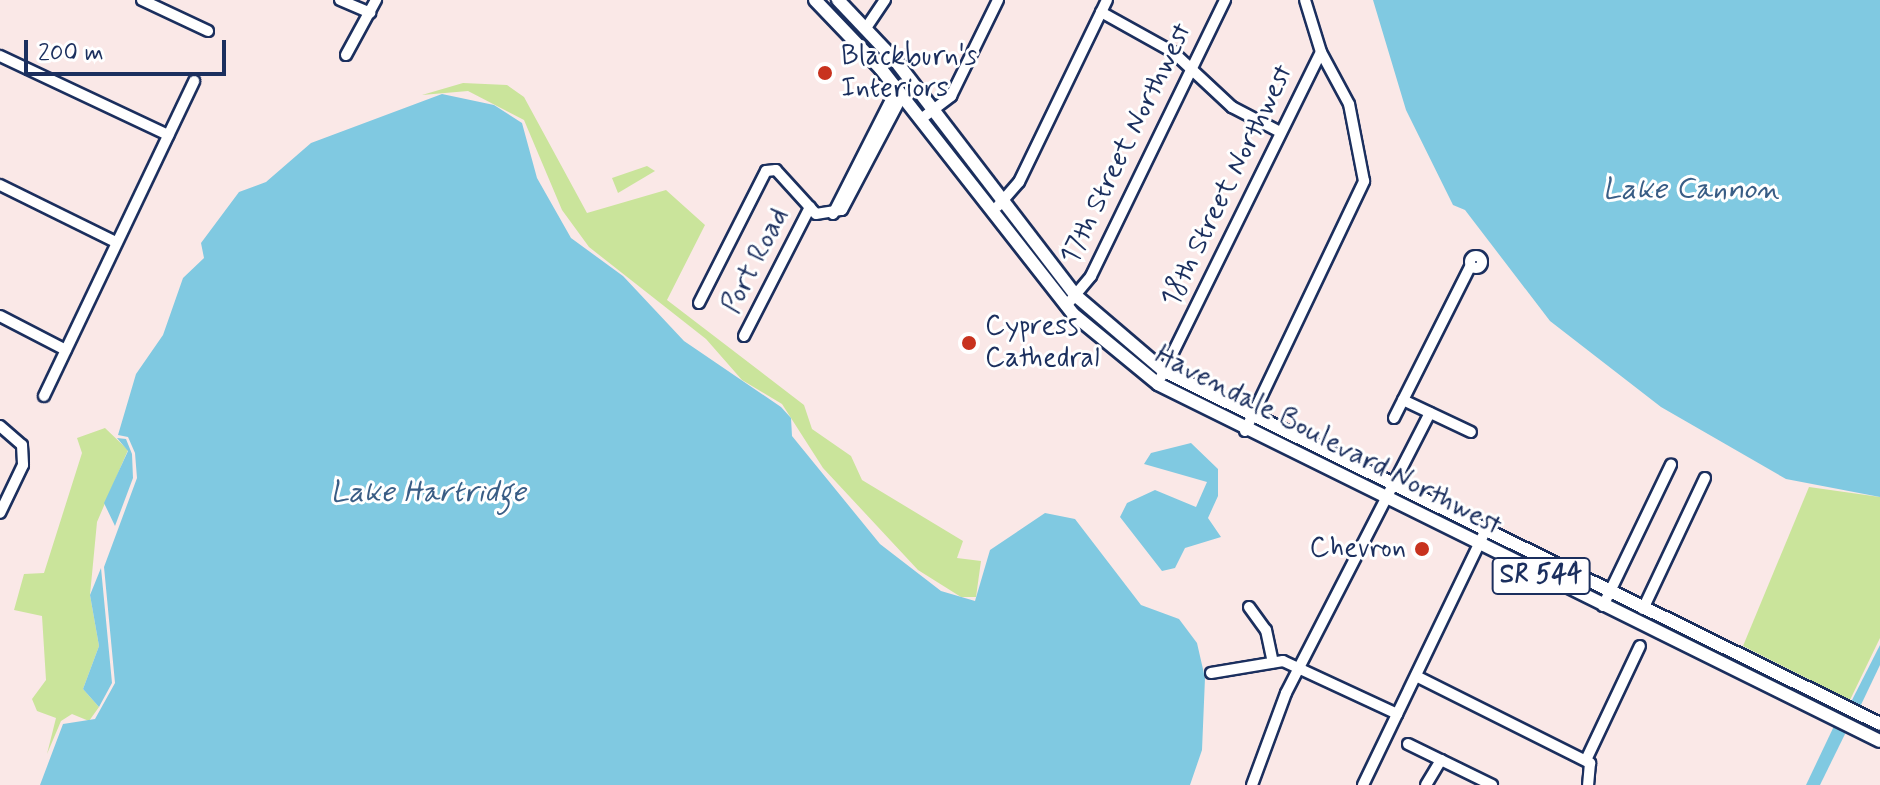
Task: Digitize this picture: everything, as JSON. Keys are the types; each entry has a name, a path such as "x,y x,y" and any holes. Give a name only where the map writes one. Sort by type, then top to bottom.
{"main road":[{"name":"Havendale Boulevard Northwest","path":"815,0 900,92 1066,306 1158,384 1245,431 1880,741"},
{"path":"825,0 866,28"},
{"name":"Havendale Boulevard Northwest","path":"838,0 866,28 1075,295 1164,371 1251,418 1880,724"},
{"path":"1762,684 1768,670"}],"street":[{"path":"143,0 208,31"},
{"path":"340,0 370,13"},
{"path":"346,55 376,0"},
{"path":"866,28 885,0"},
{"path":"921,119 951,96 998,0"},
{"path":"991,213 1019,182 1107,0"},
{"name":"17th Street Northwest","path":"1066,306 1075,295 1225,0"},
{"path":"1245,431 1363,187 1358,137 1321,52 1305,0"},
{"path":"1101,12 1192,67 1232,107 1280,132"},
{"name":"18th Street Northwest","path":"1158,384 1321,52"},
{"path":"0,56 168,135"},
{"path":"44,396 194,81"},
{"path":"699,303 770,169 820,216 833,214 900,92"},
{"path":"0,185 116,242"},
{"name":"Port Road","path":"744,336 810,207"},
{"path":"1394,418 1471,265"},
{"path":"0,316 66,350"},
{"path":"1403,400 1471,432"},
{"path":"1252,785 1299,666 1430,413"},
{"path":"0,426 22,445 23,465 0,513"},
{"path":"1603,606 1671,465"},
{"path":"1643,609 1705,478"},
{"path":"1363,785 1485,532"},
{"path":"1249,607 1266,630 1273,662"},
{"path":"1586,760 1640,646"},
{"path":"1211,673 1273,662 1299,666 1397,714"},
{"path":"1416,676 1586,760 1594,770 1588,785"},
{"path":"1408,744 1492,785"},
{"path":"1426,785 1441,760"}],"green space":[{"path":"463,83 507,85 524,97 587,213 666,190 705,225 667,300 804,405 812,429 851,456 862,480 963,541 957,558 981,561 976,597 961,597 918,570 823,468 782,404 742,380 706,339 589,247 562,210 524,120 468,91 422,95"},
{"path":"647,166 655,171 618,193 612,178"},
{"path":"105,428 128,450 97,522 90,595 99,646 83,689 99,707 89,721 72,714 61,721 47,754 56,718 37,711 32,699 46,680 42,616 14,610 24,574 44,573 82,453 77,438"},
{"path":"1809,487 1880,497 1880,638 1850,700 1743,646"}],"water":[{"name":"Lake Cannon","path":"1373,0 1880,0 1880,497 1786,479 1661,407 1550,321 1465,210 1453,205 1406,110"},
{"name":"Lake Hartridge","path":"442,94 494,105 522,123 537,178 571,238 623,276 684,341 781,407 791,418 792,436 880,544 941,591 975,601 990,550 1045,513 1075,519 1141,605 1179,619 1197,643 1205,678 1202,750 1190,785 40,785 63,724 95,719 115,683 104,567 137,478 135,453 128,437 118,435 136,374 163,335 183,278 204,258 201,243 239,192 266,182 311,143"},
{"path":"117,438 126,439 132,454 133,478 115,526 104,503 128,451"},
{"path":"1191,443 1218,469 1218,496 1208,518 1221,537 1185,548 1175,568 1162,571 1120,517 1127,503 1155,490 1196,507 1207,482 1144,464 1151,453"},
{"path":"101,568 112,683 99,707 83,689 99,646 90,595"},
{"path":"1880,645 1880,665 1859,709 1850,704"},
{"path":"1835,724 1847,730 1820,785 1806,785"}],"place":[{"name":"Blackburn's Interiors","path":"825,73"},
{"name":"Cypress Cathedral","path":"969,343"},
{"name":"Chevron","path":"1422,549"}]}
